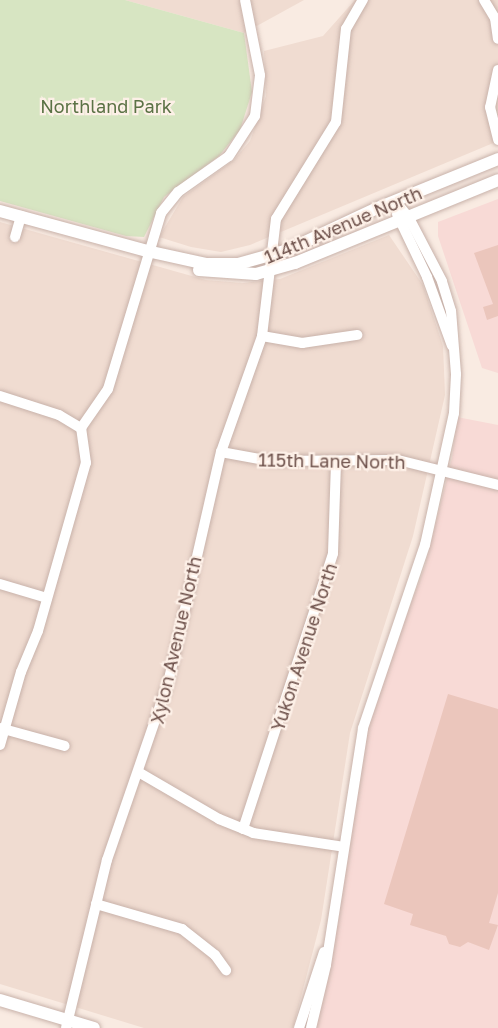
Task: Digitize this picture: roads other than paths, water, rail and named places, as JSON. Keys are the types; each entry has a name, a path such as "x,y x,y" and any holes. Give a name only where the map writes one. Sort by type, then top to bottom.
{"street":[{"path":"0,745 2,728 47,598 86,463 81,428 108,389 155,227 170,200 229,156 255,116 260,75 244,0"},
{"name":"Xylon Avenue North","path":"67,1024 111,847 140,773 173,665 222,452 262,336 268,272 280,211 336,122 346,29 363,0"},
{"path":"484,0 495,18 498,39"},
{"path":"498,70 490,107 498,140"},
{"name":"114th Avenue North","path":"0,211 147,251 219,265 271,256 498,159"},
{"name":"114th Avenue North","path":"147,251 166,261 222,275 268,272 403,220 498,180"},
{"path":"311,1028 327,947 363,728 419,568 444,470 454,413 453,349 396,202"},
{"path":"15,237 21,216"},
{"path":"262,336 302,344 357,335"},
{"path":"0,396 59,415 81,428"},
{"name":"115th Lane North","path":"222,452 270,461 398,460 498,485"},
{"name":"Yukon Avenue North","path":"243,829 333,553 336,461"},
{"path":"0,584 47,598"},
{"path":"2,728 65,746"},
{"path":"140,773 243,829 289,841 344,847"},
{"path":"96,904 182,930 215,955 226,970"},
{"path":"299,1028 327,947"},
{"path":"0,1000 67,1024 94,1028"}],"park label":[{"name":"Northland Park","path":"106,106"}]}
